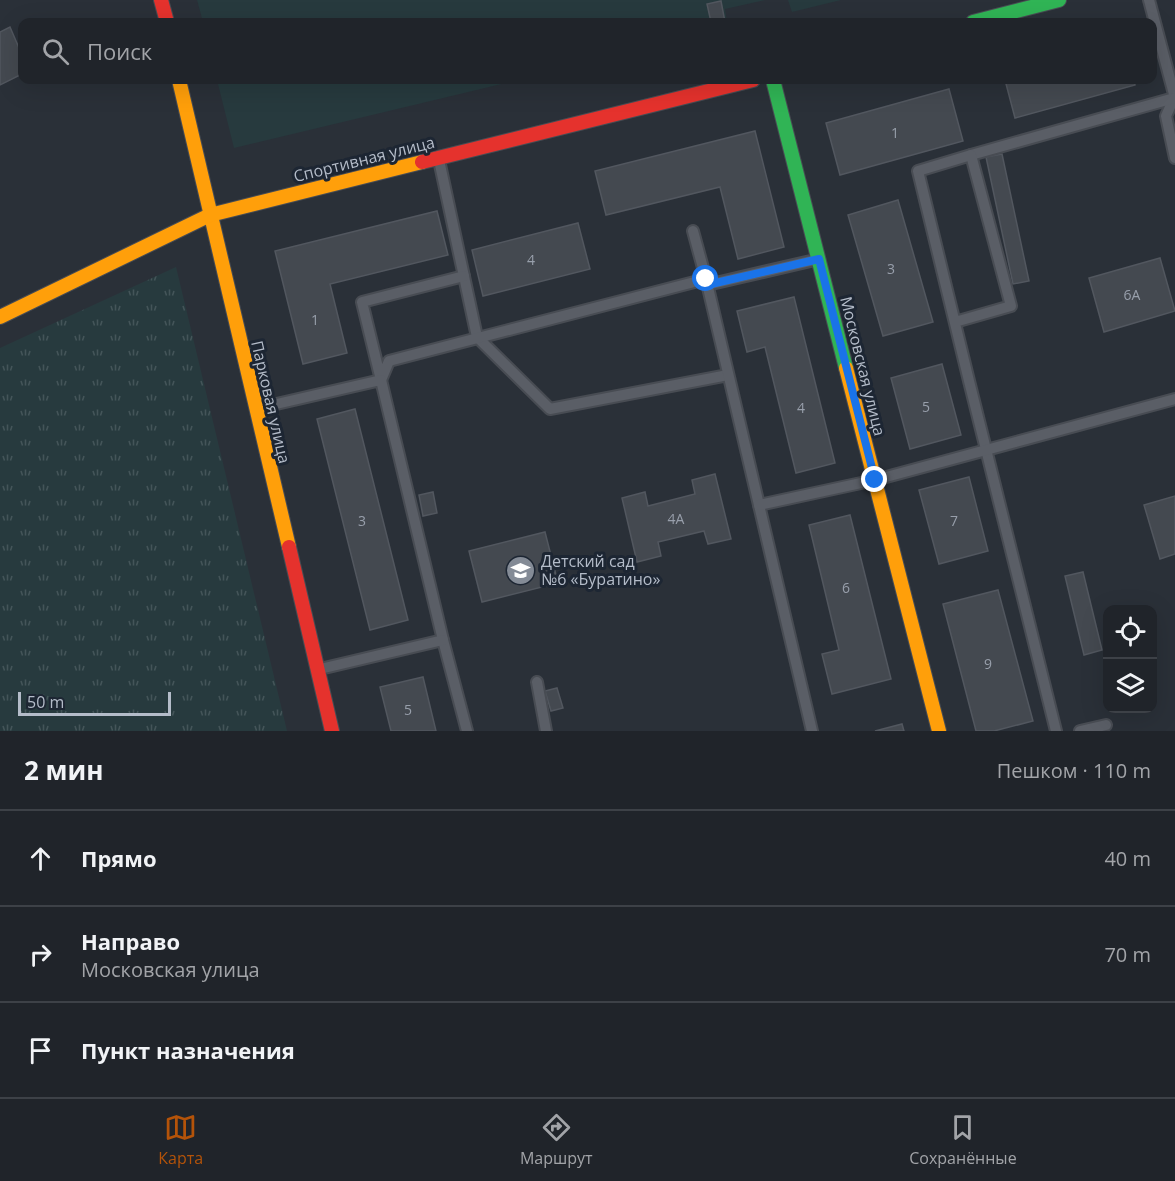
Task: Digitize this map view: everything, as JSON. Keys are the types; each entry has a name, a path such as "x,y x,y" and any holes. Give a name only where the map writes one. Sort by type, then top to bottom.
{"street":[{"path":"162,0 165,18"},
{"path":"989,18 1059,0"},
{"name":"Парковая улица","path":"180,84 332,731"},
{"name":"Спортивная улица","path":"0,317 210,214 737,84"},
{"name":"Московская улица","path":"774,84 939,731"}],"lane":[{"path":"1149,0 1154,18"},
{"path":"1157,31 1174,98 1166,116 1175,158"},
{"path":"1056,731 918,171 1174,98"},
{"path":"955,322 1011,306 971,155"},
{"path":"439,158 477,337 550,409 728,375"},
{"path":"693,231 707,282 812,731"},
{"path":"381,380 389,361 477,337 707,282 819,259"},
{"path":"464,276 362,302 467,731"},
{"path":"256,409 381,380"},
{"path":"759,505 875,480 1175,399"},
{"path":"318,670 443,640"},
{"path":"537,682 546,731"},
{"path":"1080,731 1106,725"}],"green space":[{"path":"197,0 765,0 725,9 726,18 202,18"},
{"path":"788,0 841,0 792,12"},
{"path":"218,84 501,84 234,148"},
{"path":"176,267 287,731 0,731 0,348"}],"building":[{"path":"721,1 724,18 710,18 707,4"},
{"path":"10,27 18,46 18,76 0,85 0,32"},
{"path":"1006,84 1135,84 1135,85 1015,118"},
{"path":"949,89 963,141 840,175 826,123"},
{"path":"755,131 784,247 738,259 720,187 606,215 595,171"},
{"path":"1002,154 1029,281 1013,284 986,157"},
{"path":"898,200 933,322 883,336 848,215"},
{"path":"437,211 448,255 330,284 347,353 303,364 275,251"},
{"path":"578,223 590,269 483,296 472,250"},
{"path":"1160,258 1175,311 1104,332 1089,278"},
{"path":"794,297 835,463 796,473 765,347 747,352 737,311"},
{"path":"942,364 961,435 910,449 891,378"},
{"path":"355,409 408,620 370,630 317,419"},
{"path":"715,474 731,539 708,544 704,531 658,542 661,556 637,562 622,498 645,492 648,506 695,494 692,480"},
{"path":"969,477 988,551 939,564 919,490"},
{"path":"433,492 437,513 423,516 419,495"},
{"path":"1175,496 1175,554 1160,559 1144,505"},
{"path":"850,515 891,679 832,694 822,654 839,650 809,525"},
{"path":"545,532 558,583 482,602 469,551"},
{"path":"1083,572 1102,650 1084,655 1065,576"},
{"path":"998,590 1033,721 994,731 976,731 943,604"},
{"path":"423,677 436,731 391,731 380,687"},
{"path":"557,688 563,708 551,711 545,691"},
{"path":"902,724 904,731 875,731"}],"traffic: fast":[{"path":"989,18 1059,0"},
{"path":"774,84 846,368"}],"traffic: slow":[{"path":"180,84 289,547"},
{"path":"0,317 210,215 422,162"},
{"path":"846,368 939,731"}],"traffic: jam":[{"path":"161,0 166,18"},
{"path":"422,162 737,84"},
{"path":"289,547 332,731"}],"place":[{"name":"Детский сад №6 «Буратино»","path":"520,570"}],"route":[{"path":"706,279 707,285 819,259 875,480"}]}
